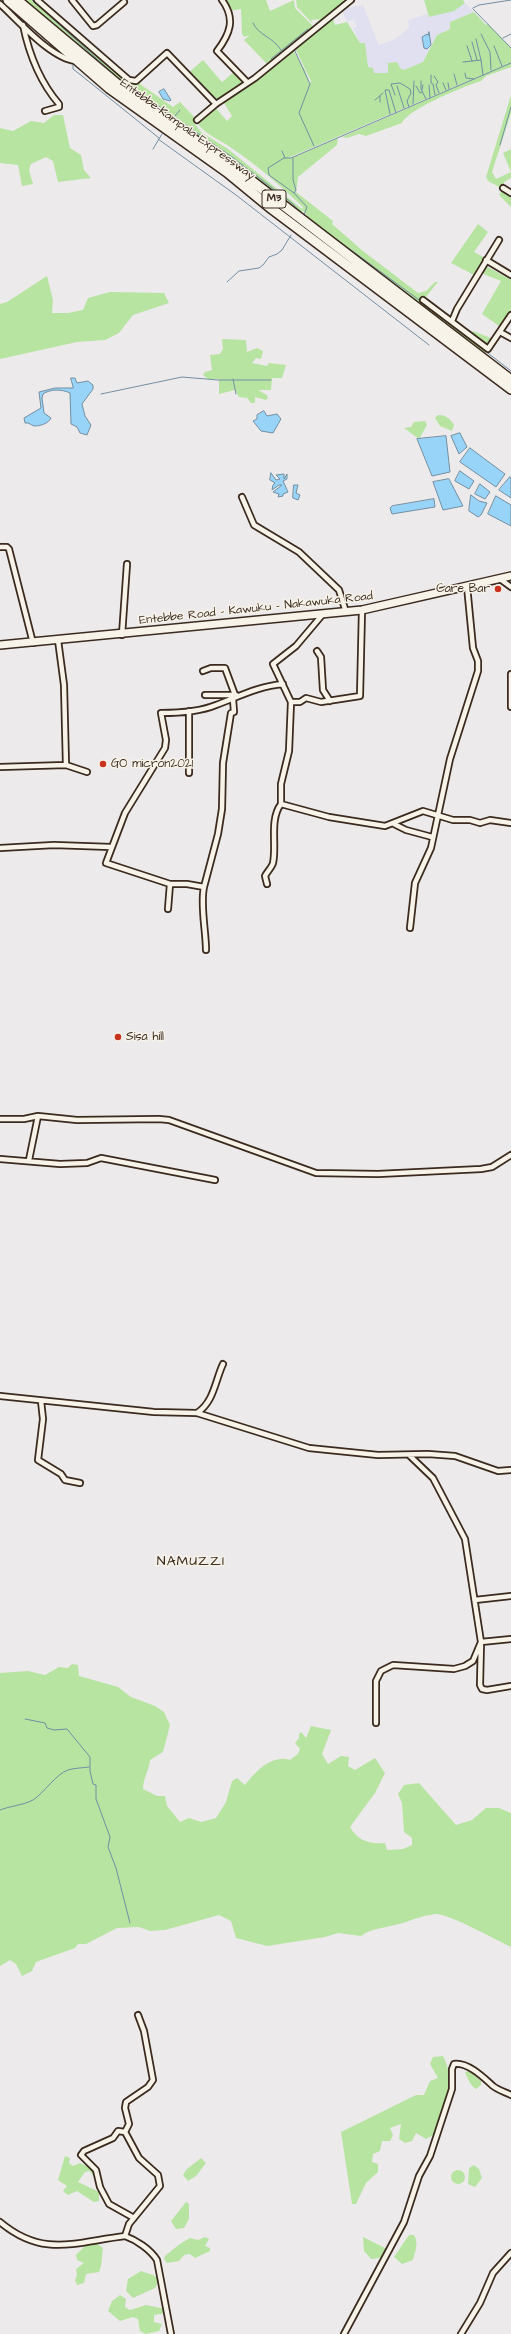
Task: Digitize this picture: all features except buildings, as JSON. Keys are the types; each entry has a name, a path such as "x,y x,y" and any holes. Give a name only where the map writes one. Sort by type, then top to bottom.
{"highway":[{"name":"Entebbe-Kampala Expressway","path":"8,0 76,61 109,88 227,172 278,214 511,389"},
{"name":"Entebbe-Kampala Expressway","path":"17,0 128,94 240,172 511,380"}],"main road":[{"name":"Entebbe Road - Kawuku - Nakawuka Road","path":"0,645 122,635 362,610 511,576"}],"street":[{"path":"37,0 129,80 136,81 167,54 216,104"},
{"path":"72,0 93,26 97,25 124,2"},
{"path":"222,0 230,17 230,31 217,51 247,82"},
{"path":"197,120 351,0"},
{"path":"0,4 63,58 76,61"},
{"path":"23,25 30,52 41,78 59,104 59,107 45,111"},
{"path":"503,188 511,193"},
{"path":"452,321 457,308 499,240"},
{"path":"486,260 511,274"},
{"path":"423,300 488,349 511,315"},
{"path":"500,332 511,338"},
{"path":"242,497 254,525 299,552 339,590 346,612"},
{"path":"0,547 7,547 9,549 33,643"},
{"path":"122,635 127,564"},
{"path":"498,578 511,587"},
{"path":"410,928 414,887 431,848 432,837 457,735 478,671 478,661 473,648 467,586"},
{"path":"292,702 300,702 306,698 321,702 330,701 358,697 361,694 362,610"},
{"path":"267,884 264,876 273,864 274,831 278,809 281,804 281,784 289,751 292,702 273,666 273,662 296,646 323,614"},
{"path":"58,640 64,685 66,765"},
{"path":"317,651 321,657 323,690 330,701"},
{"path":"203,671 211,668 225,668 236,696 234,712 231,713 230,718 223,763 220,821 214,855 202,898 205,916 206,950"},
{"path":"511,674 511,707"},
{"path":"204,887 187,884 170,884 106,863 125,813 165,748 166,740 161,713 189,711 215,706 236,696 283,684"},
{"path":"205,695 236,696"},
{"path":"189,711 189,773"},
{"path":"0,767 66,765 87,772"},
{"path":"281,804 329,817 368,824 394,824 420,812 438,815 453,820 470,820 480,823 490,820 511,823"},
{"path":"394,824 406,830 432,837"},
{"path":"0,848 54,845 111,847"},
{"path":"168,909 170,884"},
{"path":"0,1119 24,1119 38,1116 76,1120 169,1120 316,1173 378,1174 492,1167 511,1154"},
{"path":"29,1160 38,1116"},
{"path":"0,1159 29,1160 60,1164 85,1163 101,1158 215,1180"},
{"path":"197,1413 206,1408 223,1364"},
{"path":"0,1396 154,1412 197,1413 309,1448 364,1454 455,1456 498,1471 511,1470"},
{"path":"41,1401 43,1420 38,1460 61,1474 65,1480 80,1483"},
{"path":"410,1455 433,1478 458,1522 465,1539 481,1642 481,1687 487,1690 511,1686"},
{"path":"475,1600 511,1596"},
{"path":"481,1642 511,1639"},
{"path":"376,1723 376,1682 382,1671 393,1665 454,1669 465,1666 473,1661 481,1642"},
{"path":"124,2132 129,2124 125,2108 126,2102 148,2087 153,2080 144,2031 138,2015"},
{"path":"344,2334 404,2222 420,2176 430,2156 449,2096 454,2064 461,2065 485,2078 494,2086 511,2095"},
{"path":"124,2132 118,2131 113,2138 84,2151 81,2155 96,2170 100,2187 109,2204 134,2218"},
{"path":"124,2132 139,2158 158,2175 160,2182 160,2186 129,2224 125,2236"},
{"path":"0,2222 15,2235 50,2246 125,2236 133,2239 153,2254 157,2260 171,2334"},
{"path":"461,2334 480,2303 493,2273 511,2252"}],"shaded area":[{"path":"465,3 474,12 450,22 450,29 437,35 423,62 404,70 388,63 388,73 374,73 368,67 365,43 360,43 353,28 357,27 354,20 347,22 341,9 363,5 379,45 395,39 409,28 408,20 427,14 429,17 453,11"}],"green space":[{"path":"21,0 34,0 64,23 125,80 133,83 137,82 173,107 180,102 197,120 195,124 201,132 228,149 302,209 303,207 260,169 206,132 198,124 199,120 215,107 227,121 232,116 223,101 293,50 305,70 310,84 311,81 294,46 332,16 335,25 347,22 360,43 365,43 368,67 373,68 374,73 388,73 388,63 397,62 400,68 404,70 423,62 437,35 450,29 450,22 474,12 511,48 511,67 486,76 481,81 425,105 406,117 402,123 366,136 359,134 347,138 342,137 505,65 288,158 338,138 337,145 298,177 296,192 333,221 332,224 363,251 418,293 426,291 435,282 438,282 424,299 451,321 448,327 305,218 307,215 302,210 302,218 138,96"},
{"path":"224,0 266,0 270,11 294,0 295,8 314,27 268,65 244,40 250,35 244,37 242,34 241,9 229,11"},
{"path":"296,0 343,0 345,3 317,24 315,24 320,19 311,20 313,24 297,7"},
{"path":"424,0 463,0 465,3 454,11 429,17"},
{"path":"203,60 222,82 235,71 244,82 216,102 188,73"},
{"path":"511,95 511,113 492,172 496,179 511,172 511,178 504,182 503,189 488,181 486,177"},
{"path":"54,115 63,115 70,148 81,155 84,170 91,178 58,182 53,161 46,157 31,164 29,170 33,184 22,186 18,165 0,163 0,128 13,131 31,121 44,123"},
{"path":"511,149 511,172 503,153"},
{"path":"503,189 511,194 511,207 499,195"},
{"path":"478,224 488,232 474,252 485,258 474,275 451,263"},
{"path":"486,266 511,280 511,309 499,326 482,314 501,281 481,273"},
{"path":"47,276 53,300 52,313 68,313 83,310 88,298 110,292 164,293 169,303 133,315 119,333 105,340 77,342 0,359 0,304 7,302"},
{"path":"453,323 487,350 485,353 450,329"},
{"path":"473,331 491,338 487,345 472,333"},
{"path":"222,339 246,340 247,352 257,348 263,351 261,359 256,358 252,363 267,366 269,363 286,365 282,378 272,378 271,390 258,390 267,395 268,398 266,400 255,397 255,403 251,403 247,398 239,397 235,390 219,394 219,379 208,379 203,375 205,372 212,370 210,355 220,354 223,349"},
{"path":"438,415 445,416 451,420 454,425 452,431 440,426 435,418"},
{"path":"425,421 427,425 419,439 404,428 411,427 414,422"},
{"path":"72,1664 78,1665 79,1676 118,1687 131,1697 155,1706 164,1712 170,1725 163,1752 150,1760 143,1789 157,1796 165,1796 167,1806 180,1822 189,1818 201,1822 216,1818 226,1802 232,1781 237,1778 245,1785 259,1769 265,1765 277,1759 290,1760 298,1754 300,1749 295,1743 299,1738 299,1734 301,1732 306,1738 311,1726 331,1730 322,1754 328,1764 341,1756 349,1757 348,1766 355,1770 375,1758 385,1773 375,1793 350,1827 357,1836 364,1841 385,1843 387,1850 403,1849 412,1845 412,1838 404,1832 402,1803 398,1794 404,1785 419,1783 456,1825 472,1820 486,1808 499,1808 511,1813 511,1947 452,1918 436,1914 372,1930 361,1936 338,1933 325,1937 267,1946 236,1938 231,1921 219,1915 165,1930 150,1931 139,1927 117,1928 86,1944 78,1944 75,1948 36,1962 32,1971 22,1976 16,1964 10,1960 0,1966 0,1673 28,1671 45,1675 59,1667 68,1668"},
{"path":"443,2056 449,2076 448,2095 435,2134 426,2139 416,2133 412,2141 405,2143 399,2139 401,2124 390,2128 393,2135 390,2141 382,2141 380,2151 373,2154 372,2162 378,2164 378,2172 366,2183 356,2204 352,2204 341,2132 416,2095 424,2095 430,2081 438,2078 430,2064 433,2057"},
{"path":"469,2071 481,2081 481,2085 476,2089 471,2084 465,2072"},
{"path":"65,2156 70,2158 69,2163 73,2166 80,2163 99,2172 93,2175 89,2171 85,2172 78,2182 99,2192 99,2201 94,2202 77,2191 68,2195 63,2191 67,2186 58,2180"},
{"path":"201,2158 206,2163 196,2176 188,2181 183,2175 187,2169"},
{"path":"474,2165 479,2169 482,2178 475,2187 468,2184 469,2168"},
{"path":"458,2170 463,2172 465,2177 463,2182 458,2184 453,2182 451,2177 453,2172"},
{"path":"186,2202 189,2204 189,2219 184,2228 176,2229 171,2221"},
{"path":"409,2235 414,2235 416,2251 413,2260 402,2264 394,2257"},
{"path":"205,2237 209,2239 205,2246 210,2248 210,2251 195,2258 190,2254 184,2255 179,2261 167,2263 164,2259 165,2256 171,2251 190,2238 198,2240"},
{"path":"363,2237 387,2249 385,2254 379,2258 371,2259 364,2251"},
{"path":"96,2243 103,2248 99,2272 86,2274 84,2283 77,2285 75,2280 77,2275 76,2269 84,2263 77,2260 76,2255 85,2246"},
{"path":"141,2271 153,2275 159,2280 155,2288 133,2298 126,2291 128,2279"},
{"path":"120,2295 126,2299 125,2307 130,2310 146,2305 166,2309 167,2313 154,2315 154,2322 162,2324 159,2331 146,2334 140,2331 138,2319 133,2317 120,2321 108,2311 112,2301"}],"water":[{"path":"429,32 431,45 427,49 424,48 422,37 427,34 428,35"},
{"path":"164,89 171,100 170,101 163,99 159,92"},
{"path":"71,378 75,378 77,383 88,381 93,385 93,389 82,404 85,416 91,425 87,435 80,433 77,427 71,424 70,393 63,391 53,390 43,394 42,398 44,413 51,418 48,422 36,426 25,423 24,418 41,408 39,392 55,388 73,388"},
{"path":"264,411 267,416 277,414 281,419 273,433 261,431 253,421 257,419 257,415"},
{"path":"460,433 467,447 459,454 451,436"},
{"path":"446,436 450,472 432,476 417,439"},
{"path":"470,448 505,474 496,487 460,462"},
{"path":"460,471 474,481 469,489 455,481"},
{"path":"271,473 276,480 280,479 276,475 284,474 284,479 287,474 287,479 283,481 288,492 283,494 283,496 278,497 279,494 273,492 282,485 279,485 272,490 275,483 270,480"},
{"path":"510,477 511,479 511,498 499,490"},
{"path":"449,479 463,506 443,510 433,482"},
{"path":"480,484 490,492 485,499 475,494"},
{"path":"294,485 298,485 296,493 300,495 298,500 293,498"},
{"path":"471,495 479,501 487,503 481,515 478,517 469,511"},
{"path":"496,496 511,505 511,526 488,514"},
{"path":"434,499 435,507 392,514 390,508 392,506"}],"waterway":[{"path":"32,0 117,77 232,157 292,203 303,215"},
{"path":"473,8 479,5 511,0"},
{"path":"473,9 511,48"},
{"path":"306,39 336,16"},
{"path":"253,23 259,31 274,42 281,50"},
{"path":"271,59 308,29"},
{"path":"481,34 490,52 491,70"},
{"path":"503,38 511,34"},
{"path":"476,39 481,60"},
{"path":"472,42 477,60"},
{"path":"467,46 472,61"},
{"path":"494,46 502,66"},
{"path":"294,49 310,84 299,113 314,146"},
{"path":"463,62 481,60 483,75"},
{"path":"294,193 269,175 268,168 284,158 291,158 511,63"},
{"path":"73,65 73,69 159,138"},
{"path":"465,73 466,78 474,79"},
{"path":"454,74 457,85"},
{"path":"431,75 431,83 433,84 435,95"},
{"path":"434,76 438,82 436,85 439,93"},
{"path":"413,104 414,81"},
{"path":"421,81 421,89 426,99"},
{"path":"395,95 391,84 400,83 410,89 411,93 407,101 409,107"},
{"path":"443,83 446,90"},
{"path":"448,83 449,89"},
{"path":"422,90 423,85"},
{"path":"429,85 430,98"},
{"path":"397,86 404,108"},
{"path":"416,86 420,93 422,92"},
{"path":"390,114 385,90 389,90 396,113"},
{"path":"375,100 383,93"},
{"path":"380,96 380,102"},
{"path":"500,145 511,107"},
{"path":"175,116 180,110"},
{"path":"153,149 162,134"},
{"path":"158,139 236,195 429,345"},
{"path":"282,151 285,158"},
{"path":"293,158 293,180 296,190 294,193 307,207 304,215"},
{"path":"306,217 445,319"},
{"path":"227,282 239,271 259,268 269,257 282,250 291,235"},
{"path":"453,326 511,371"},
{"path":"101,394 182,377 218,380 271,380"},
{"path":"233,379 236,394"},
{"path":"25,1719 45,1723 47,1728 54,1730 67,1729 90,1757 90,1771 93,1784 96,1785 96,1799 110,1837 108,1847 116,1868 130,1923"},
{"path":"0,1810 33,1800 59,1775 70,1769 89,1767"}],"place":[{"name":"Care Bar","path":"498,589"},
{"name":"GO micron2021","path":"103,764"},
{"name":"Sisa hill","path":"118,1037"}],"district":[{"name":"NAMUZZI","path":"191,1562"}]}
